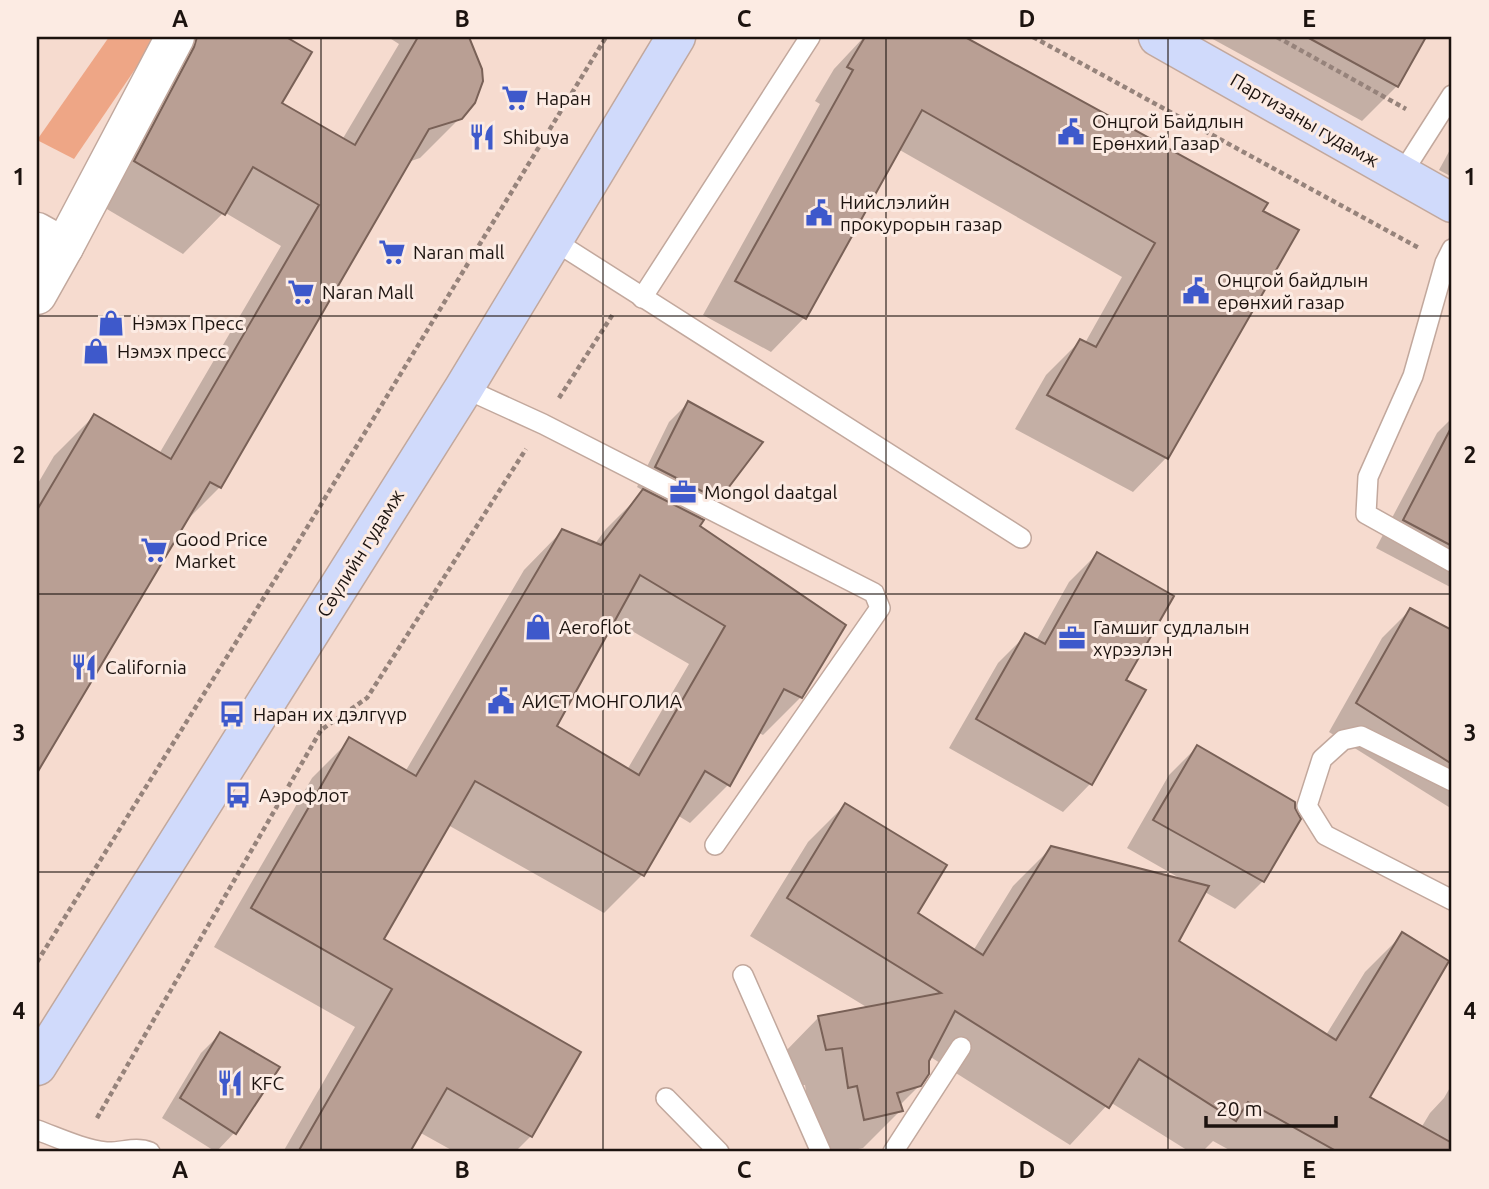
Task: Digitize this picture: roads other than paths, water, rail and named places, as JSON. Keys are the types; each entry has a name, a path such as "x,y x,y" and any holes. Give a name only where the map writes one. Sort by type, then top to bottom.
{"main road":[{"name":"Сөүлийн гудамж","path":"37,1066 464,388 676,37"},
{"name":"Партизаны гудамж","path":"1158,37 1452,203"}],"street":[{"path":"37,295 51,240 175,37"}],"lane":[{"path":"635,293 810,37"},
{"path":"1401,175 1452,95"},
{"path":"553,240 1021,538"},
{"path":"1449,256 1413,376 1368,477 1366,514 1452,562"},
{"path":"464,388 543,424 874,593 880,608 715,845"},
{"path":"1452,781 1361,736 1343,740 1322,759 1307,806 1325,835 1452,900"},
{"path":"743,975 821,1152"},
{"path":"893,1152 961,1047"},
{"path":"666,1098 719,1152"},
{"path":"37,1130 81,1146 108,1152 141,1149 150,1152"}],"place":[{"name":"Наран","path":"515,98"},
{"name":"Онцгой Байдлын Ерөнхий Газар","path":"1071,132"},
{"name":"Shibuya","path":"482,137"},
{"name":"Нийслэлийн прокурорын газар","path":"819,213"},
{"name":"Naran mall","path":"392,252"},
{"name":"Онцгой байдлын ерөнхий газар","path":"1196,291"},
{"name":"Naran Mall","path":"301,292"},
{"name":"Нэмэх Пресс","path":"111,323"},
{"name":"Нэмэх пресс","path":"96,351"},
{"name":"Mongol daatgal","path":"683,492"},
{"name":"Good Price Market","path":"154,550"},
{"name":"Aeroflot","path":"538,627"},
{"name":"Гамшиг судлалын хүрээлэн","path":"1072,638"},
{"name":"California","path":"84,667"},
{"name":"АИСТ МОНГОЛИА","path":"501,701"},
{"name":"Наран их дэлгүүр","path":"232,714"},
{"name":"Аэрофлот","path":"238,795"},
{"name":"KFC","path":"230,1083"}]}
